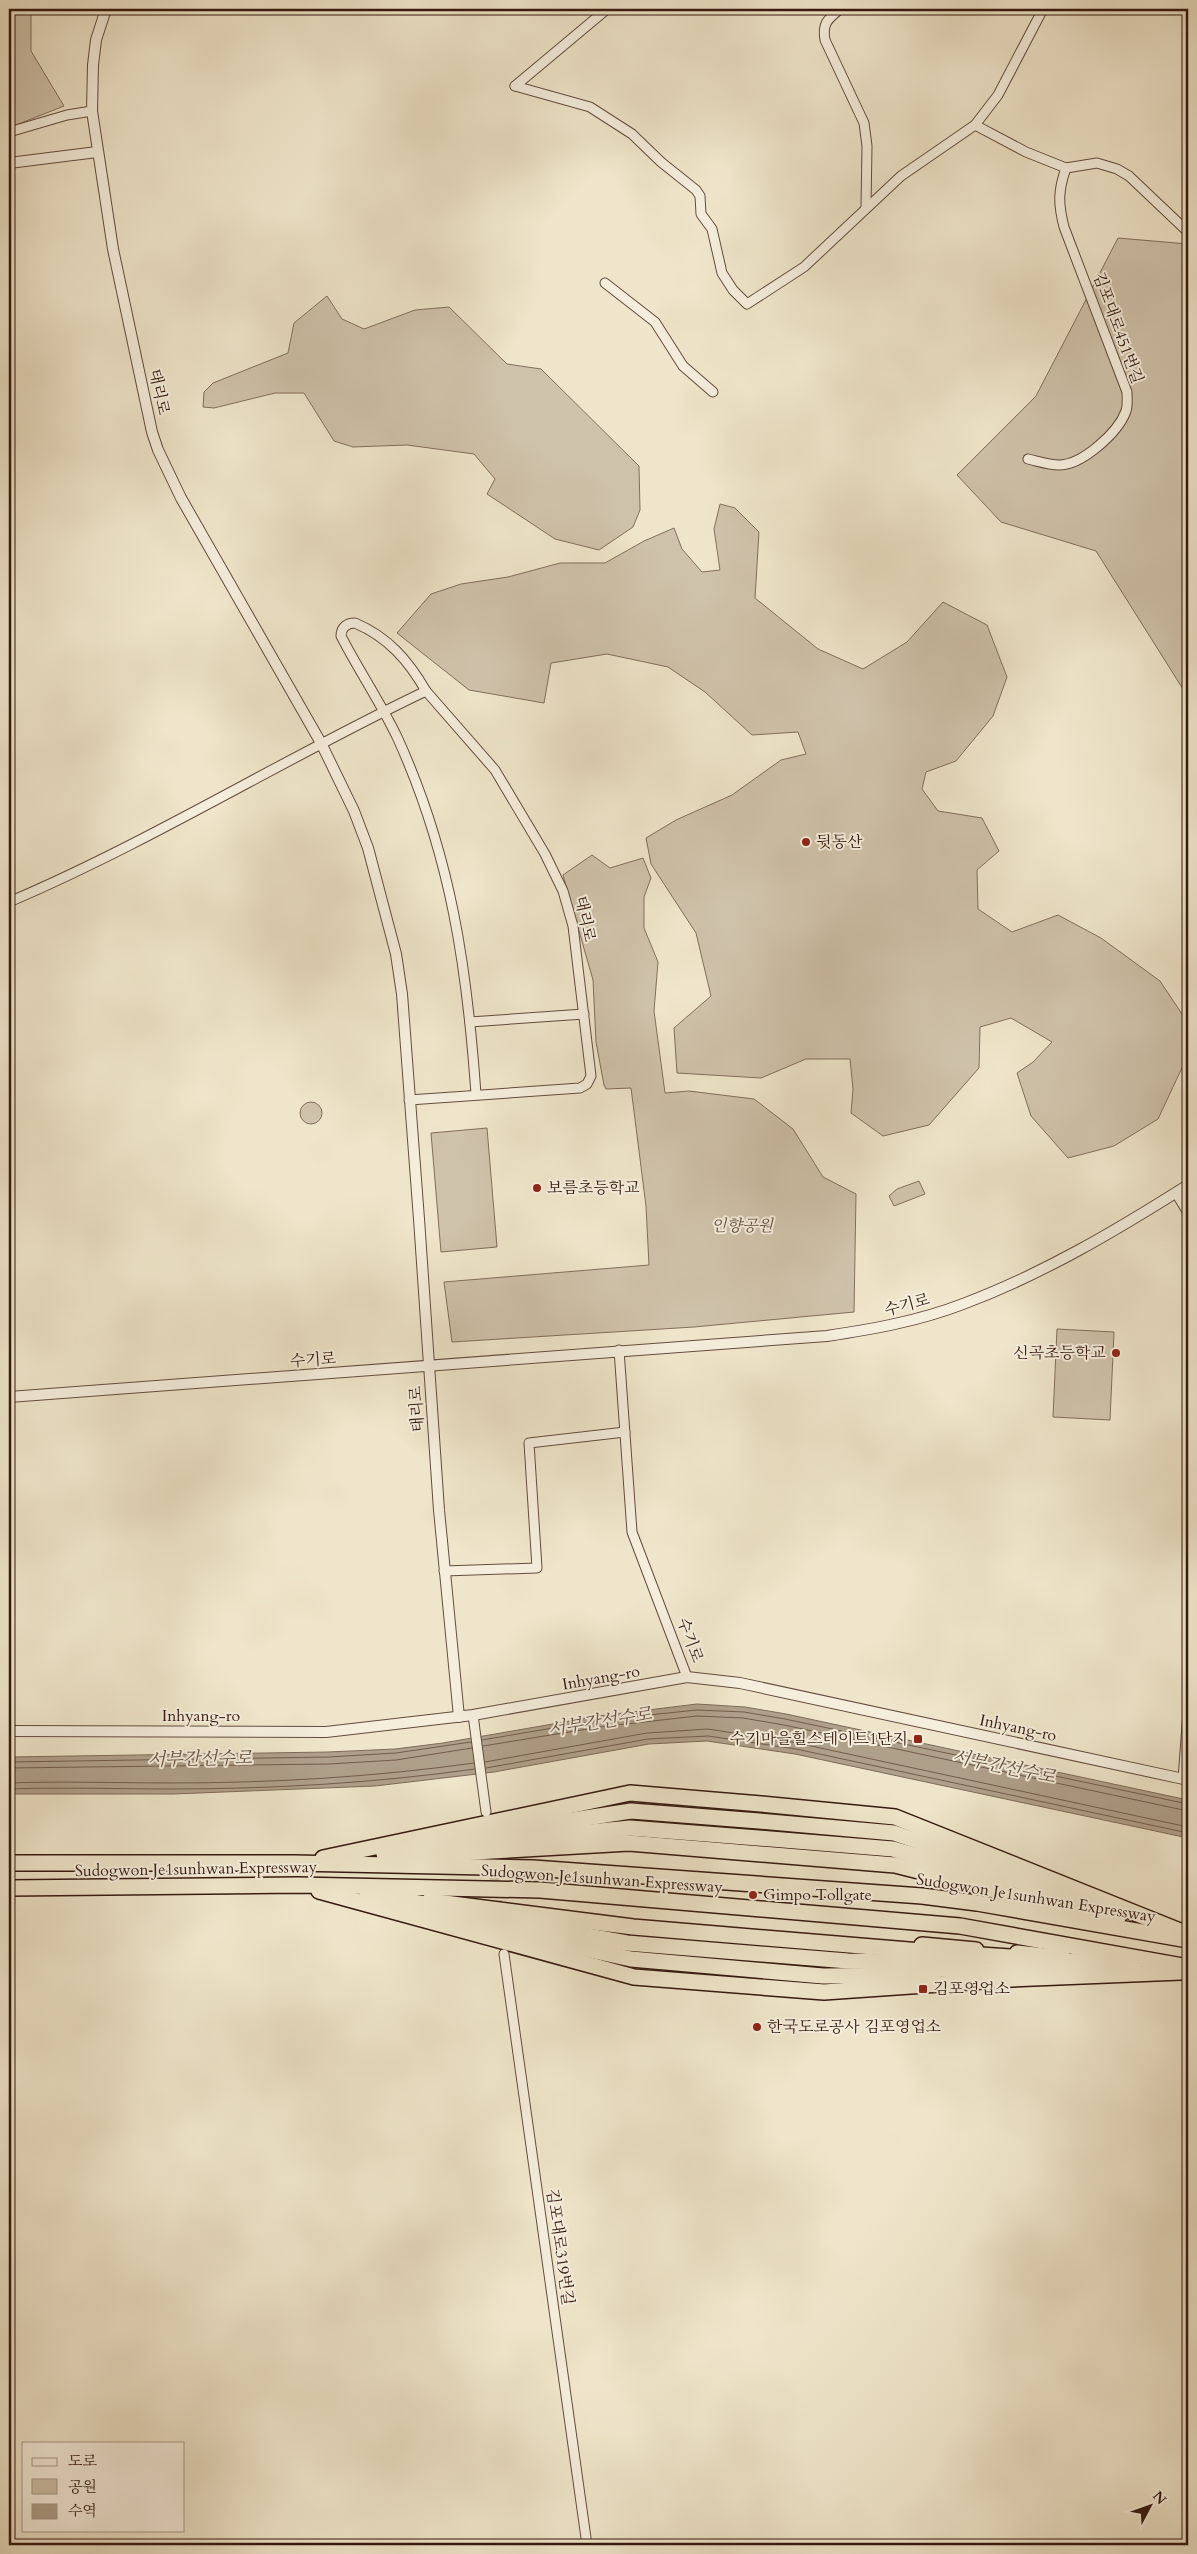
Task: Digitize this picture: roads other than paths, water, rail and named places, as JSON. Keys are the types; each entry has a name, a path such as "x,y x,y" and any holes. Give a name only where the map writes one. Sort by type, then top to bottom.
{"highway":[{"path":"296,1863 630,1794 649,1795 894,1817 1188,1937"},
{"path":"296,1863 630,1819 768,1830 893,1841 1188,1937"},
{"path":"296,1863 627,1851 891,1872 1188,1937"},
{"name":"Sudogwon Je1sunhwan Expressway","path":"9,1863 296,1863 533,1868 922,1896 1188,1937"},
{"name":"Sudogwon Je1sunhwan Expressway","path":"9,1888 298,1885 540,1890 884,1918 992,1930 1188,1970"},
{"path":"298,1885 634,1977 824,1992 1012,1979 1188,1970"},
{"path":"298,1885 634,1952 825,1968 1188,1970"},
{"path":"298,1885 633,1919 1188,1970"}],"street":[{"name":"태리로","path":"106,9 96,40 93,65 92,111 97,152 124,302 158,450 181,498 321,743 354,811 368,848 396,954 409,1100 444,1571 458,1717"},
{"path":"607,9 515,86 590,107 632,134 661,162 696,190 700,196 701,214 712,229 722,273 733,290 747,304 804,267 866,206 901,176 975,126 998,95 1043,9"},
{"path":"840,9 828,19 823,31 825,40 864,123 867,146 866,206"},
{"path":"9,132 67,115 92,111"},
{"path":"975,126 1026,152 1066,168 1097,163 1117,169 1129,176 1188,232"},
{"path":"9,163 97,152"},
{"name":"김포대로451번길","path":"1028,460 1058,465 1076,462 1118,426 1127,409 1127,392 1062,218 1059,186 1066,168"},
{"path":"605,283 656,322 683,366 712,392"},
{"name":"태리로","path":"409,1100 584,1086 590,1076 584,1014 573,926 557,877 495,770 426,691 408,662 384,638 361,626 350,623 343,628 342,636 384,711 425,805 441,860 462,951 476,1094"},
{"path":"9,902 62,880 321,743 426,691"},
{"path":"470,1022 584,1014"},
{"name":"수기로","path":"9,1397 429,1367 619,1350 827,1336 877,1328 921,1318 963,1304 1044,1268 1079,1251 1188,1185"},
{"path":"1176,1192 1188,1213"},
{"name":"수기로","path":"619,1350 632,1532 687,1677"},
{"path":"444,1571 537,1568 529,1443 625,1432"},
{"name":"Inhyang-ro","path":"9,1731 326,1732 473,1715 687,1677 719,1679 749,1684 1185,1780"},
{"path":"1185,1780 1188,1712"},
{"path":"473,1715 486,1812"},
{"name":"김포대로319번길","path":"504,1954 587,2545"}],"water":[{"name":"서부간선수로","path":"697,1704 745,1707 786,1714 1188,1800 1188,1838 795,1754 707,1741 649,1744 494,1772 375,1786 173,1794 9,1794 9,1757 328,1752 395,1749 443,1743 599,1716"}],"tunnel":[{"path":"490,1847 499,1913"}],"place":[{"name":"뒷동산","path":"806,842"},
{"name":"보름초등학교","path":"537,1188"},
{"name":"신곡초등학교","path":"1116,1353"},
{"name":"수기마을힐스테이트1단지","path":"918,1739"},
{"name":"Gimpo Tollgate","path":"753,1895"},
{"name":"김포영업소","path":"923,1989"},
{"name":"한국도로공사 김포영업소","path":"757,2027"}],"park label":[{"name":"인향공원","path":"742,1226"}]}
